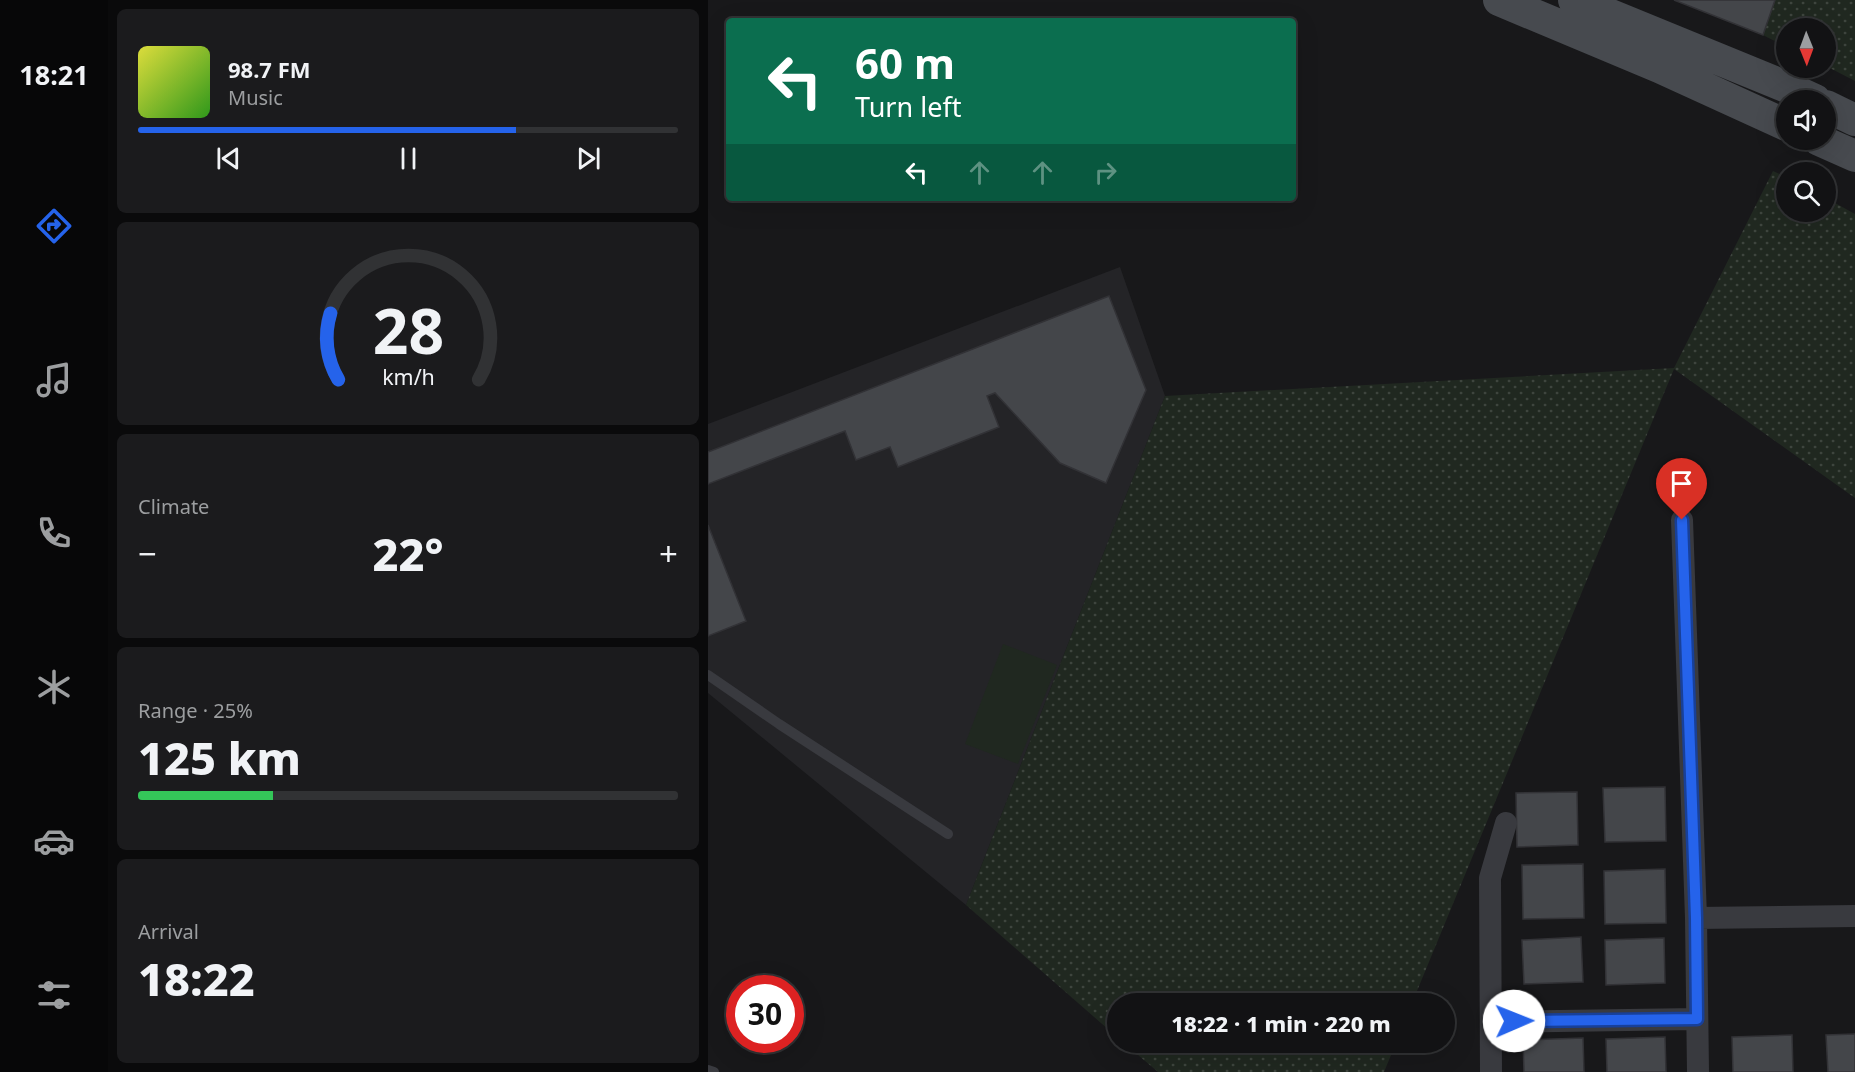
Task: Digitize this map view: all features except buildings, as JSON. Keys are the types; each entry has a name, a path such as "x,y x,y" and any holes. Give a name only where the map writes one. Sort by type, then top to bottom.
{"street":[{"path":"1499,0 1659,67 1776,120"},
{"path":"1574,0 1793,90"},
{"path":"1836,111 1855,120"},
{"path":"1836,148 1855,156"},
{"path":"1682,520 1696,918 1698,1072"},
{"path":"1491,1072 1490,878 1506,823"},
{"path":"1696,918 1855,916"},
{"path":"1491,1022 1697,1019"}],"lane":[{"path":"708,675 948,834"},
{"path":"708,1070 714,1072"}],"shaded area":[{"path":"1775,0 1855,0 1855,81 1836,71 1836,18 1776,18 1776,42 1763,35"},
{"path":"1773,171 1776,172 1776,222 1836,222 1836,204 1855,214 1855,498 1674,369 1416,993 1107,993 1107,1028 966,905 1165,396 1674,368"},
{"path":"1120,267 1165,396 966,905 708,693 708,424"},
{"path":"1003,644 1057,665 1018,764 965,744"},
{"path":"1136,1053 1392,1053 1384,1072 1158,1072"}],"route":[{"path":"1514,1021 1697,1019 1696,918 1682,520"}]}
